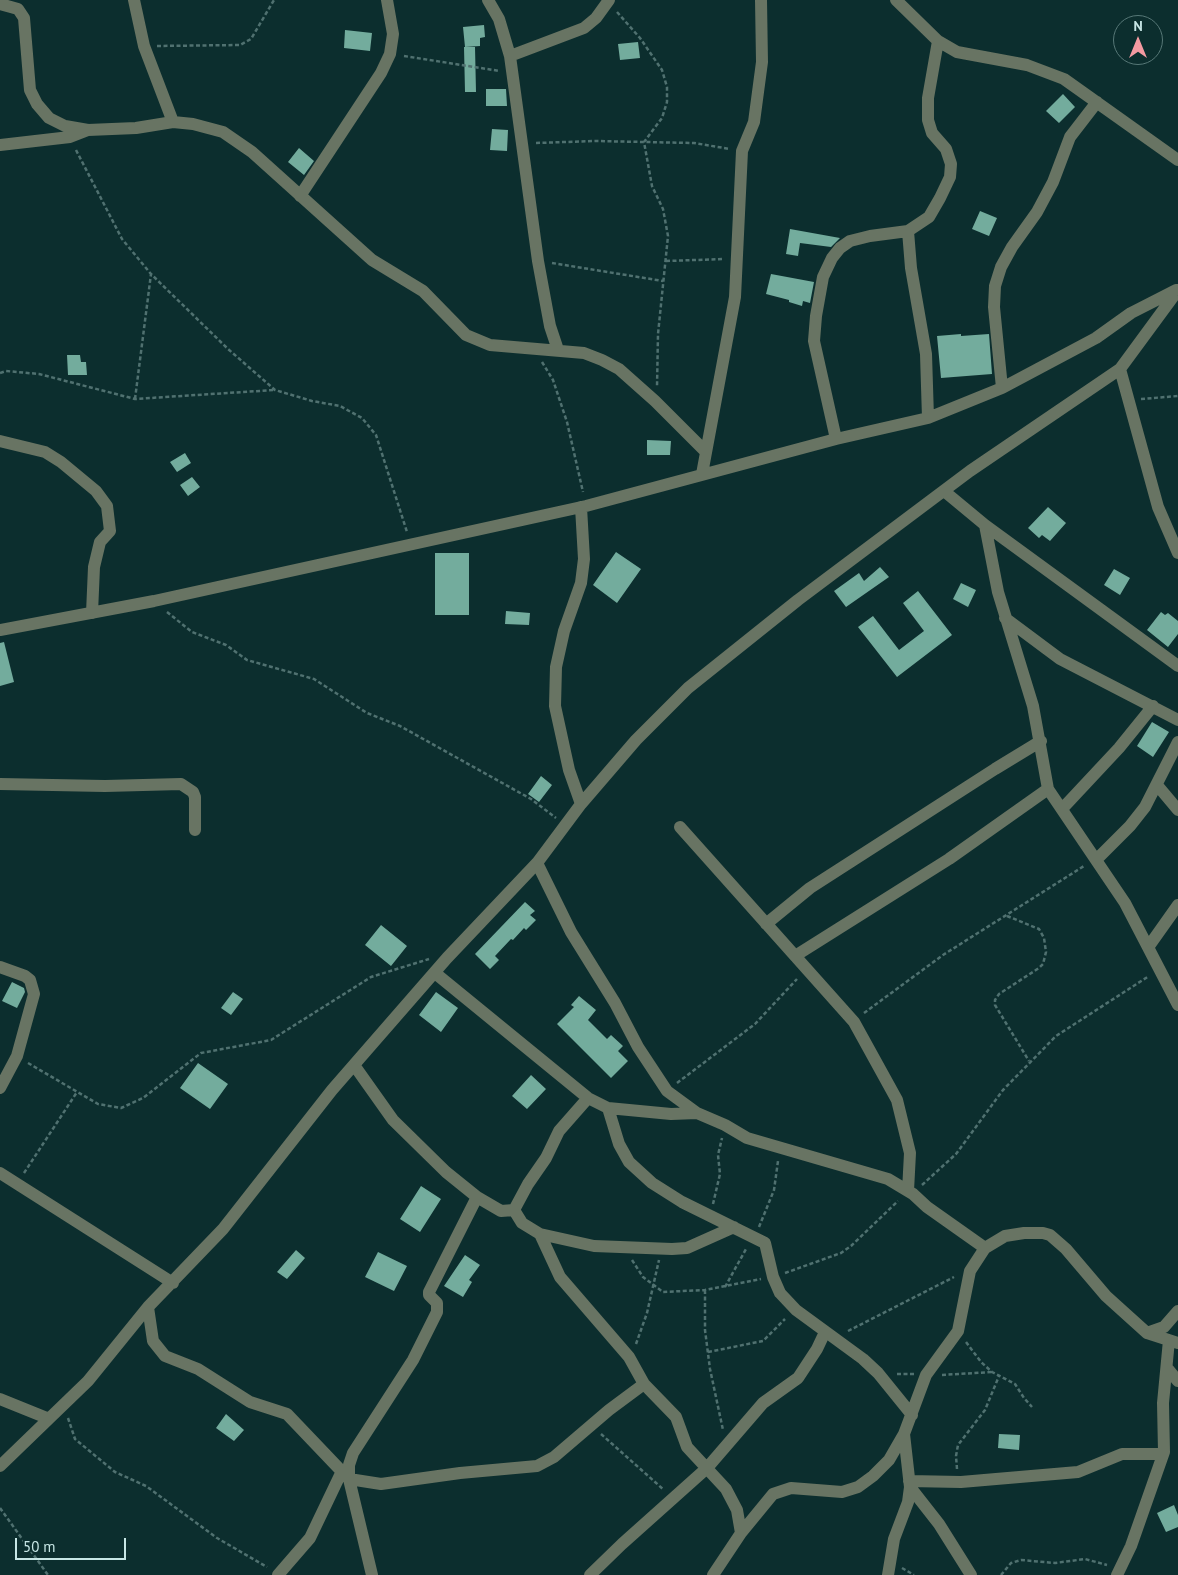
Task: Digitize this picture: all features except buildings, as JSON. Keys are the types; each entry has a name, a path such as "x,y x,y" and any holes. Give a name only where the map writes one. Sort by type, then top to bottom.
{"street":[{"path":"134,0 144,46 173,122"},
{"path":"300,196 381,73 390,54 393,34 387,0"},
{"path":"488,0 499,18 510,56 538,261 550,326 558,350"},
{"path":"702,474 735,297 742,151 754,122 757,107 762,62 762,0"},
{"path":"896,0 938,41 957,52 1028,65 1064,79 1178,160"},
{"path":"510,56 584,28 596,18 608,1"},
{"path":"0,4 18,10 24,18 30,90 37,104 49,118 65,126 88,130 136,128 173,122 193,124 223,132 252,152 372,260 423,292 466,336 490,345 584,353 602,360 619,369 655,401 705,451"},
{"path":"836,439 814,341 816,316 823,277 832,258 840,248 850,241 870,236 908,231 929,217 950,177 951,164 946,149 932,133 928,120 928,98 938,41"},
{"path":"1002,388 994,307 995,286 1001,267 1012,247 1037,212 1052,182 1070,137 1097,102"},
{"path":"0,145 70,137 88,130"},
{"path":"908,231 911,268 926,354 928,418"},
{"path":"0,630 154,601 584,506 836,439 928,418 1002,388 1096,338 1131,313 1178,290"},
{"path":"0,1466 47,1418 88,1381 148,1306 173,1283 223,1229 354,1065 454,952 537,863 581,804 636,740 688,688 798,600 944,491 1120,369 1178,290"},
{"path":"1120,369 1158,507 1178,553"},
{"path":"0,441 45,452 61,462 96,491 107,506 110,518 110,531 100,542 94,567 92,613"},
{"path":"944,491 985,525 1178,666"},
{"path":"581,804 569,770 555,706 556,667 564,631 581,583 584,559 584,506"},
{"path":"985,525 998,592 1026,680 1041,741 1048,789 1096,858 1149,946 1178,1005"},
{"path":"1005,618 1060,659 1178,720"},
{"path":"1062,809 1119,748 1153,706"},
{"path":"766,924 810,888 995,768 1041,741"},
{"path":"1096,858 1130,826 1158,785 1178,742"},
{"path":"0,784 105,786 181,784 193,792 195,797 195,830"},
{"path":"1158,785 1178,810"},
{"path":"795,956 949,859 1048,789"},
{"path":"680,827 854,1022 896,1100 910,1153 911,1192"},
{"path":"537,863 571,932 638,1047 667,1091 697,1112 747,1138 888,1179 911,1192 927,1207 985,1248"},
{"path":"1149,946 1178,905"},
{"path":"0,967 25,976 34,987 34,1000 17,1056 0,1088"},
{"path":"435,973 588,1098 608,1108 664,1113 697,1112"},
{"path":"354,1065 393,1120 446,1172 495,1209 508,1212 514,1210 528,1184 546,1158 559,1131 588,1098"},
{"path":"608,1108 619,1144 630,1162 652,1183 710,1216 765,1243 773,1277 780,1293 796,1310 863,1359 878,1373 912,1415"},
{"path":"0,1173 106,1238 173,1283"},
{"path":"279,1574 310,1538 345,1475 353,1453 413,1360 437,1312 437,1303 429,1295 429,1292 477,1197"},
{"path":"514,1210 522,1223 540,1234 594,1246 660,1249 688,1248 734,1227"},
{"path":"713,1575 741,1533 773,1494 791,1488 842,1492 858,1486 874,1476 889,1460 904,1434 926,1375 958,1331 970,1271 985,1248 1005,1236 1024,1232 1044,1232 1050,1235 1066,1249 1106,1296 1147,1333 1173,1342 1167,1368 1163,1403 1165,1436 1163,1454 1131,1546 1118,1572"},
{"path":"540,1234 560,1276 629,1357 644,1384 676,1417 687,1447 732,1499 737,1510 741,1533"},
{"path":"148,1306 153,1341 165,1356 198,1370 250,1402 287,1414 308,1439 345,1475 381,1484 460,1473 529,1469 546,1463 591,1424 644,1384"},
{"path":"1147,1333 1164,1327 1178,1312"},
{"path":"590,1575 707,1468 763,1403 798,1378 817,1349 829,1335"},
{"path":"1167,1368 1178,1382"},
{"path":"0,1399 47,1418"},
{"path":"888,1575 894,1539 908,1502 909,1484 904,1434"},
{"path":"909,1484 961,1482 1078,1472 1130,1452 1163,1454"},
{"path":"345,1475 372,1575"},
{"path":"909,1484 939,1524 971,1575"}],"path":[{"path":"144,46 240,45 251,39 274,0"},
{"path":"608,1 640,38 662,70 667,87 667,102 662,118 644,142 652,186 666,220 668,236 658,334 658,380 655,401"},
{"path":"390,54 512,73"},
{"path":"70,137 122,239 151,274 228,349 276,390"},
{"path":"522,143 694,143 742,151"},
{"path":"666,262 717,258 738,260"},
{"path":"538,261 663,281"},
{"path":"135,399 151,274"},
{"path":"535,350 553,380 567,422 584,506"},
{"path":"0,373 6,371 39,374 135,399 276,390 312,401 340,406 362,418 376,435 412,545"},
{"path":"1127,400 1178,396"},
{"path":"154,601 192,632 226,645 259,665 295,672 314,679 367,713 400,726 531,799 565,826"},
{"path":"854,1022 935,960 1096,858"},
{"path":"1007,916 1038,929 1045,945 1043,964 998,994 995,1000 995,1005 1029,1061"},
{"path":"17,1056 104,1107 121,1108 143,1098 201,1053 271,1040 371,977 454,952"},
{"path":"667,1091 755,1024 807,968"},
{"path":"619,1247 629,1256 642,1277 663,1292 705,1290 773,1277 841,1253 956,1154 1003,1090 1029,1061 1056,1036 1161,968"},
{"path":"17,1185 77,1092"},
{"path":"710,1216 718,1189 718,1155 725,1125"},
{"path":"725,1287 754,1236 774,1190 780,1147"},
{"path":"629,1357 641,1334 654,1287 660,1249"},
{"path":"829,1335 970,1271"},
{"path":"705,1290 708,1352 716,1401 726,1444"},
{"path":"708,1352 763,1341 796,1310"},
{"path":"958,1331 981,1362 992,1372 1016,1384 1032,1407"},
{"path":"878,1373 926,1375 992,1372"},
{"path":"961,1482 955,1463 958,1446 986,1410 999,1376"},
{"path":"67,1401 69,1426 75,1439 87,1451 115,1472 146,1486 218,1538 279,1574"},
{"path":"591,1424 674,1498"},
{"path":"0,1508 48,1575"},
{"path":"1001,1575 1011,1563 1021,1560 1055,1563 1093,1560 1118,1572"}]}
